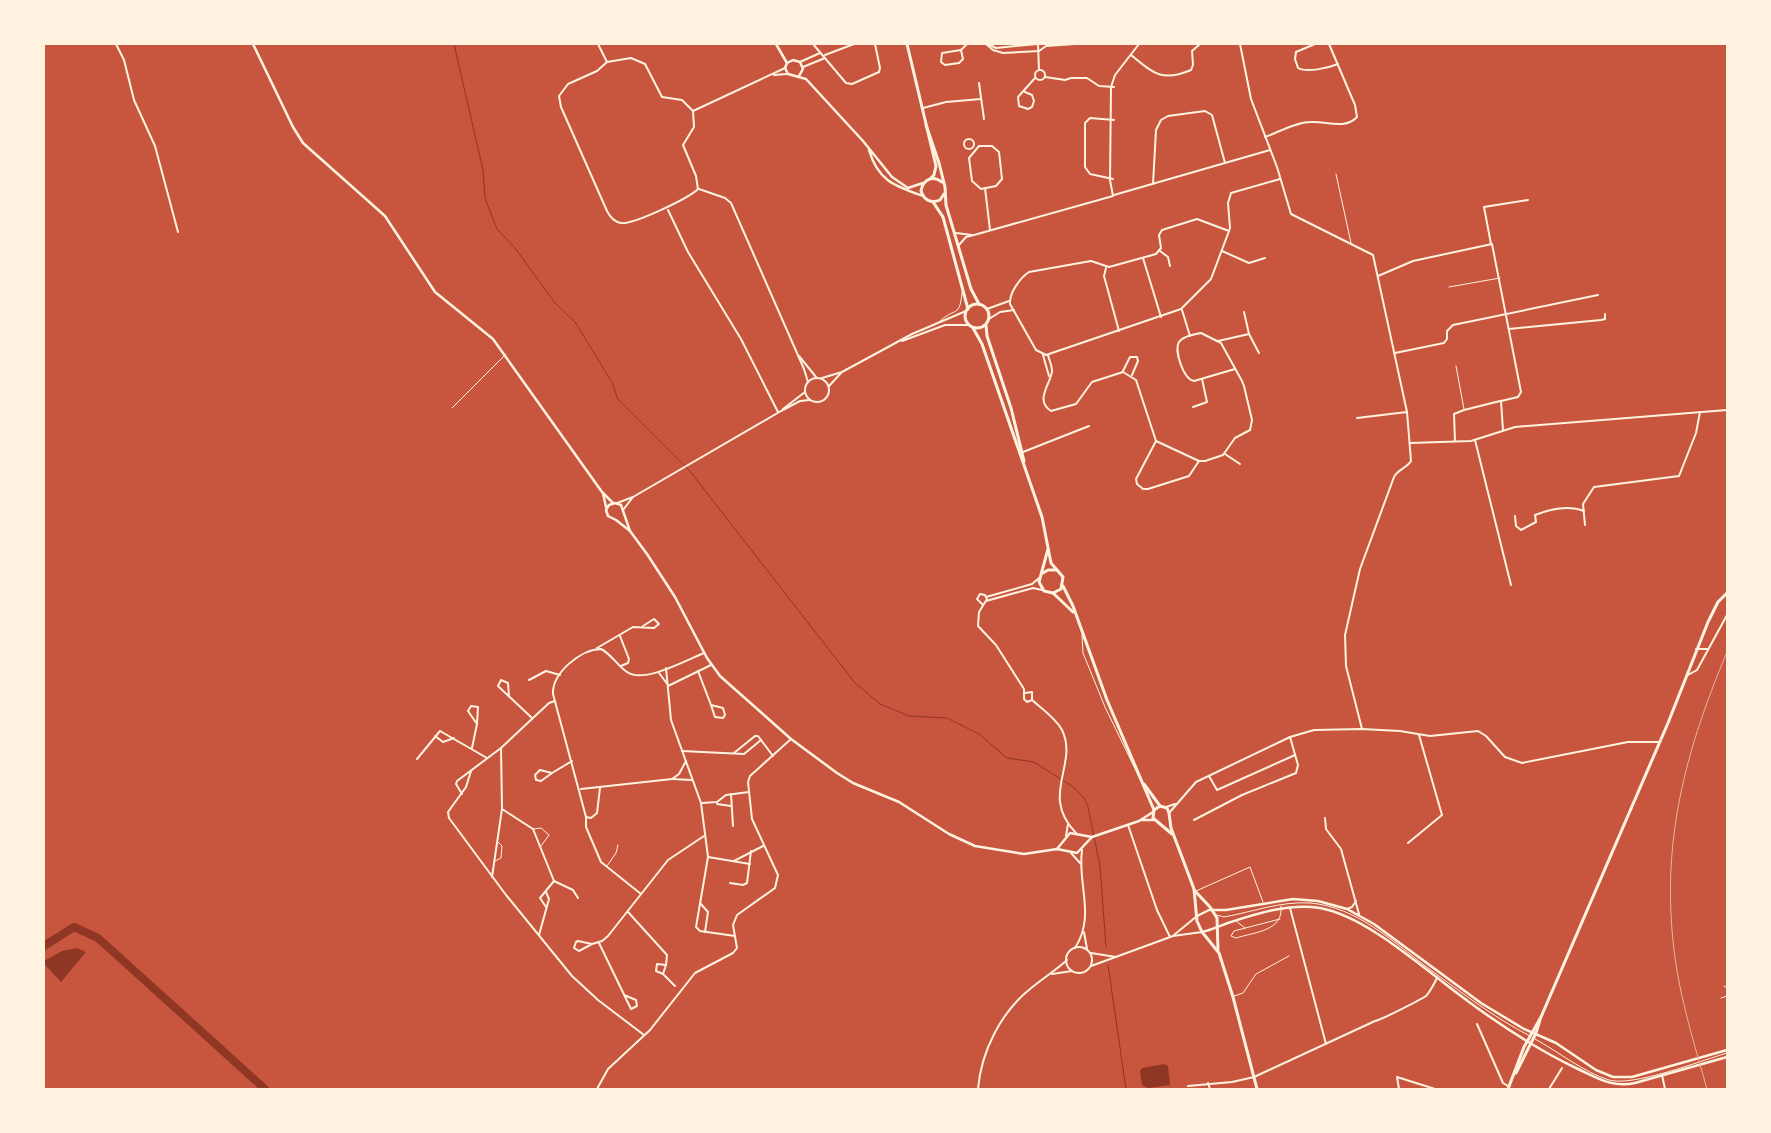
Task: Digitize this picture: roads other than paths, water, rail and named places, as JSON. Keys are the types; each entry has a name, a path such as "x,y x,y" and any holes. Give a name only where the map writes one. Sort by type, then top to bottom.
{"main road":[{"path":"907,44 936,166 931,178 924,183 922,188 923,196 933,202 943,217 962,286 967,310 966,320 982,344 1025,464 1045,527 1051,563 1063,577 1062,586 1075,614 1107,700 1144,784 1154,820 1161,823 1174,836"},
{"path":"926,125 936,151 946,205 971,288 979,304 987,309 989,319 986,325 987,336 1011,408 1025,464"},
{"path":"931,178 942,182"},
{"path":"933,202 940,200 944,194"},
{"path":"967,310 979,304"},
{"path":"971,326 980,328 986,325"},
{"path":"1043,573 1048,549"},
{"path":"1056,570 1050,569 1039,578 1042,590 1053,593 1068,605 1075,614"},
{"path":"1053,593 1062,586"},
{"path":"1512,1081 1534,1038 1534,1032 1540,1016 1660,742 1688,675 1696,649 1714,610 1727,593"},
{"path":"1144,784 1160,806 1165,807 1169,815 1174,836 1195,890 1196,916 1202,932 1218,951"},
{"path":"1153,811 1160,806"},
{"path":"1161,823 1169,815"},
{"path":"1195,890 1214,912 1218,925 1218,951 1233,997 1257,1089"},
{"path":"1509,1088 1527,1040 1534,1032"}],"street":[{"path":"116,44 124,60 134,100 155,146 178,232"},
{"path":"253,44 296,133 303,143 385,216 430,285 440,296 482,328 506,354 602,492 623,511 630,531 675,597 704,653 732,688 796,743 853,783 898,802 968,844 994,851 1024,854 1056,849 1071,853 1081,864"},
{"path":"598,44 607,62"},
{"path":"776,44 785,55 800,62 820,53"},
{"path":"813,44 846,83 852,84 878,72 880,68 875,44"},
{"path":"802,67 854,44"},
{"path":"961,50 963,59 959,64 945,65 941,62 942,53 961,50 967,44"},
{"path":"987,44 1001,48 1038,44 1040,70 1044,72 1045,77"},
{"path":"987,44 999,52 1039,51 1046,46 1075,44"},
{"path":"1110,196 1112,179 1112,87 1115,75 1139,44"},
{"path":"1131,54 1154,74 1162,76 1191,70 1193,65 1192,51 1200,44"},
{"path":"1240,44 1246,80 1291,214 1373,255 1407,412 1411,461 1407,466 1399,469 1394,477 1360,569 1345,635 1346,666 1362,729"},
{"path":"1315,44 1296,52 1295,59 1298,68 1304,70 1320,69 1338,64"},
{"path":"1266,138 1306,123 1330,125 1355,119 1357,109 1329,44"},
{"path":"693,111 774,75 785,68 787,63 785,55"},
{"path":"631,58 642,61 662,97 682,100 693,111 694,127 683,145 696,176 698,189 668,209 629,222 621,223 610,217 560,107 560,96 565,87 597,71 607,62 631,58"},
{"path":"787,63 793,60"},
{"path":"800,62 806,79 892,177 904,186 914,187 924,183"},
{"path":"785,68 788,74 793,77 799,76 806,79"},
{"path":"1025,92 1032,95 1034,101 1032,107 1028,109 1022,108 1017,101 1035,78 1035,73 1040,70"},
{"path":"799,76 802,72"},
{"path":"774,75 788,74"},
{"path":"1035,78 1041,80 1045,77 1065,80 1087,78 1099,86 1112,87"},
{"path":"979,83 984,119"},
{"path":"921,108 946,102 981,99"},
{"path":"1153,184 1156,130 1161,120 1168,116 1205,111 1212,115 1225,164"},
{"path":"1112,120 1090,118 1085,122 1085,167 1090,174 1112,179"},
{"path":"973,146 972,140 965,141 964,146 973,151"},
{"path":"970,149 973,146 979,146 992,146 999,152 1002,180 996,186 978,188 972,181 969,158 979,146"},
{"path":"868,148 875,167 883,177 896,186 923,196"},
{"path":"959,245 966,237 1270,150"},
{"path":"1010,301 1036,350 1043,355 1048,355 1181,309 1210,282 1229,231 1228,202 1231,193 1280,179"},
{"path":"985,188 990,230"},
{"path":"698,189 722,197 731,203 808,382 805,392 779,412"},
{"path":"1111,192 1114,195"},
{"path":"1454,441 1454,414 1518,397 1521,392 1500,278 1484,207 1528,200"},
{"path":"668,209 691,258 741,339 779,412"},
{"path":"1170,266 1168,257 1160,251 1159,234 1167,227 1197,219 1229,231"},
{"path":"956,233 974,235"},
{"path":"1378,276 1413,261 1492,244"},
{"path":"987,309 1010,301 1023,276 1029,272 1090,261 1106,267 1143,258 1160,251"},
{"path":"1222,252 1249,263 1265,258"},
{"path":"1143,258 1161,317"},
{"path":"1106,267 1104,276 1119,331"},
{"path":"1395,353 1444,343 1447,339 1447,331 1453,325 1598,295"},
{"path":"1181,309 1190,336"},
{"path":"808,382 816,377 822,378 842,372 916,332 967,310"},
{"path":"989,319 1000,312 1014,310"},
{"path":"1244,312 1249,334 1259,353"},
{"path":"1509,329 1601,320 1604,319 1605,314"},
{"path":"902,341 945,325 971,326"},
{"path":"1156,441 1199,461 1205,461 1225,454 1235,438 1250,430 1252,424 1244,386 1235,369 1218,341 1204,334 1180,340 1177,347 1184,374 1189,380 1202,379 1235,369"},
{"path":"1218,341 1249,334"},
{"path":"796,351 816,377"},
{"path":"1043,355 1049,379"},
{"path":"1048,355 1052,369 1044,398 1048,409 1054,411 1076,404 1092,382 1123,372 1132,375 1138,383 1156,441 1136,479 1137,484 1143,489 1189,476 1199,461"},
{"path":"1123,372 1130,357 1133,356 1138,361 1132,375"},
{"path":"829,386 842,372"},
{"path":"606,510 615,503 632,496 800,401 810,400 817,402 824,400 829,393 829,386 822,378"},
{"path":"1193,408 1207,402 1202,379"},
{"path":"805,392 810,400"},
{"path":"1501,401 1503,430"},
{"path":"1410,443 1475,440 1515,427 1727,410"},
{"path":"1357,418 1407,412"},
{"path":"1585,525 1583,504 1594,487 1679,476 1696,433 1700,412"},
{"path":"1023,452 1089,426"},
{"path":"1475,440 1511,585"},
{"path":"1225,454 1240,464"},
{"path":"602,492 610,518 616,520 630,531"},
{"path":"616,520 632,496"},
{"path":"1515,516 1516,526 1521,530 1532,526 1536,522 1535,516 1545,511 1562,508 1584,511"},
{"path":"982,604 978,602 978,596 982,594 986,597 1032,584 1039,578"},
{"path":"1032,700 1027,702 1024,700 1024,693 996,645 978,626 977,619 982,604 986,601 1033,588 1042,590"},
{"path":"1688,675 1697,670 1727,615"},
{"path":"641,894 606,867 598,858 586,826 580,789 554,701 553,687 569,664 633,627 654,628 658,624 654,619 643,626"},
{"path":"620,636 629,659 628,663 621,666"},
{"path":"1696,649 1708,649"},
{"path":"595,650 603,650 629,673 639,677 659,673 666,668 704,653"},
{"path":"668,686 712,664"},
{"path":"666,668 668,686 666,690 671,720 701,803 708,857 696,927 705,932 735,936"},
{"path":"530,680 546,670 560,675"},
{"path":"698,671 715,717 723,718 725,715 723,708 711,705"},
{"path":"659,673 668,686"},
{"path":"509,696 508,683 506,680 501,680 498,686 533,718"},
{"path":"1024,693 1032,692 1032,700 1062,729 1067,746 1060,781 1060,804 1068,824 1076,833 1092,837"},
{"path":"462,794 456,784 501,748 554,701"},
{"path":"472,748 480,711 478,707 471,706 468,711 477,724"},
{"path":"1169,815 1175,804 1190,787 1208,776 1290,737 1314,730 1362,729 1433,736 1478,731 1486,736 1506,757 1522,763 1628,742 1644,740 1660,742"},
{"path":"417,759 440,731 487,758"},
{"path":"1408,843 1442,815 1420,734"},
{"path":"435,736 443,742 454,738"},
{"path":"734,753 755,736 758,736 773,756"},
{"path":"1194,820 1242,795 1294,774 1298,768 1290,737"},
{"path":"597,1089 608,1070 644,1036 698,970 733,954 737,948 733,925 737,915 770,893 777,883 778,875 752,818 749,792 750,776 791,739"},
{"path":"682,751 744,754 761,740"},
{"path":"492,877 502,809 501,748"},
{"path":"1208,776 1217,790 1295,755"},
{"path":"552,773 540,770 535,775 536,780 541,781 572,761"},
{"path":"672,779 679,774 686,761"},
{"path":"471,772 462,794 448,812 449,818 492,877 585,988 644,1036"},
{"path":"580,789 672,779 693,780"},
{"path":"586,818 592,818 597,814 600,788"},
{"path":"714,803 726,795 749,792"},
{"path":"730,794 733,826"},
{"path":"701,803 731,806"},
{"path":"1165,807 1175,804"},
{"path":"502,809 533,829 554,881 573,890 578,898"},
{"path":"1087,950 1084,930 1087,908 1081,864 1084,844 1092,837 1139,821 1153,811"},
{"path":"1325,818 1326,829 1341,849 1359,914"},
{"path":"1139,821 1154,820"},
{"path":"1056,849 1064,842 1068,824"},
{"path":"1128,825 1157,910 1172,936"},
{"path":"1066,837 1076,833"},
{"path":"1081,835 1084,844"},
{"path":"592,944 578,941 574,947 578,951 606,939 668,860 704,836"},
{"path":"1064,842 1067,851"},
{"path":"732,862 764,845"},
{"path":"1071,853 1077,853 1082,850"},
{"path":"730,883 743,885 747,883 751,851"},
{"path":"708,857 750,864"},
{"path":"546,907 540,900 554,881"},
{"path":"539,935 549,899 546,892"},
{"path":"1172,936 1196,916 1288,900 1309,900 1347,909 1359,914 1474,998 1518,1025 1556,1043 1596,1070 1617,1078 1632,1077 1727,1053"},
{"path":"1347,909 1352,907 1356,901"},
{"path":"700,903 708,912 705,932"},
{"path":"1052,974 1072,971 1082,973 1091,966 1172,936 1202,932 1218,925 1281,907 1318,908 1352,918 1531,1043 1605,1083 1629,1084 1727,1053"},
{"path":"1290,907 1326,1044"},
{"path":"628,912 667,955 663,974"},
{"path":"978,1089 986,1055 1003,1019 1021,997 1052,974 1067,960 1069,953 1075,948 1084,930"},
{"path":"598,942 624,996 631,1009 637,1006 636,1000 624,996"},
{"path":"1075,948 1087,950 1090,953 1118,957"},
{"path":"1090,953 1091,966"},
{"path":"1067,960 1072,971"},
{"path":"666,965 660,963 655,967 656,971 663,974 675,986"},
{"path":"1188,1086 1232,1082 1254,1077 1385,1019 1390,1013 1426,996 1437,978"},
{"path":"1477,1024 1504,1083 1509,1088"},
{"path":"1548,1089 1562,1068"},
{"path":"1662,1075 1665,1089"},
{"path":"1399,1089 1397,1078 1435,1089"},
{"path":"1208,1083 1210,1089"}],"lane":[{"path":"1336,174 1351,244"},
{"path":"1449,287 1500,278"},
{"path":"938,324 941,319 960,308 962,286"},
{"path":"452,408 506,354"},
{"path":"1456,366 1464,410"},
{"path":"533,829 539,827 549,835 540,847"},
{"path":"494,861 501,858 502,846 497,841"},
{"path":"606,867 616,853 618,845"},
{"path":"1195,890 1250,867 1263,904"},
{"path":"1214,912 1224,917 1281,907 1318,904 1335,908 1357,917 1471,1000 1596,1074 1618,1082 1639,1079 1727,1053"},
{"path":"1280,919 1234,931 1231,936 1235,938 1273,927 1280,919 1281,907"},
{"path":"1218,925 1224,917"},
{"path":"1236,921 1245,928"},
{"path":"1233,997 1243,994 1256,974 1289,956"},
{"path":"1721,998 1727,996"},
{"path":"1499,1017 1518,1025"},
{"path":"1524,1028 1530,1036"}],"waterway":[{"path":"454,44 483,170 485,198 497,229 515,248 555,303 575,322 613,384 617,398 689,470 855,683 880,704 909,716 947,718 979,734 1007,758 1034,762 1073,787 1084,798 1088,807 1100,866 1106,947"},
{"path":"44,946 74,927 98,938 265,1089"},
{"path":"1108,965 1126,1089"}],"railway":[{"path":"1707,1089 1677,971 1670,887 1678,808 1686,769 1711,692 1727,652"}]}
